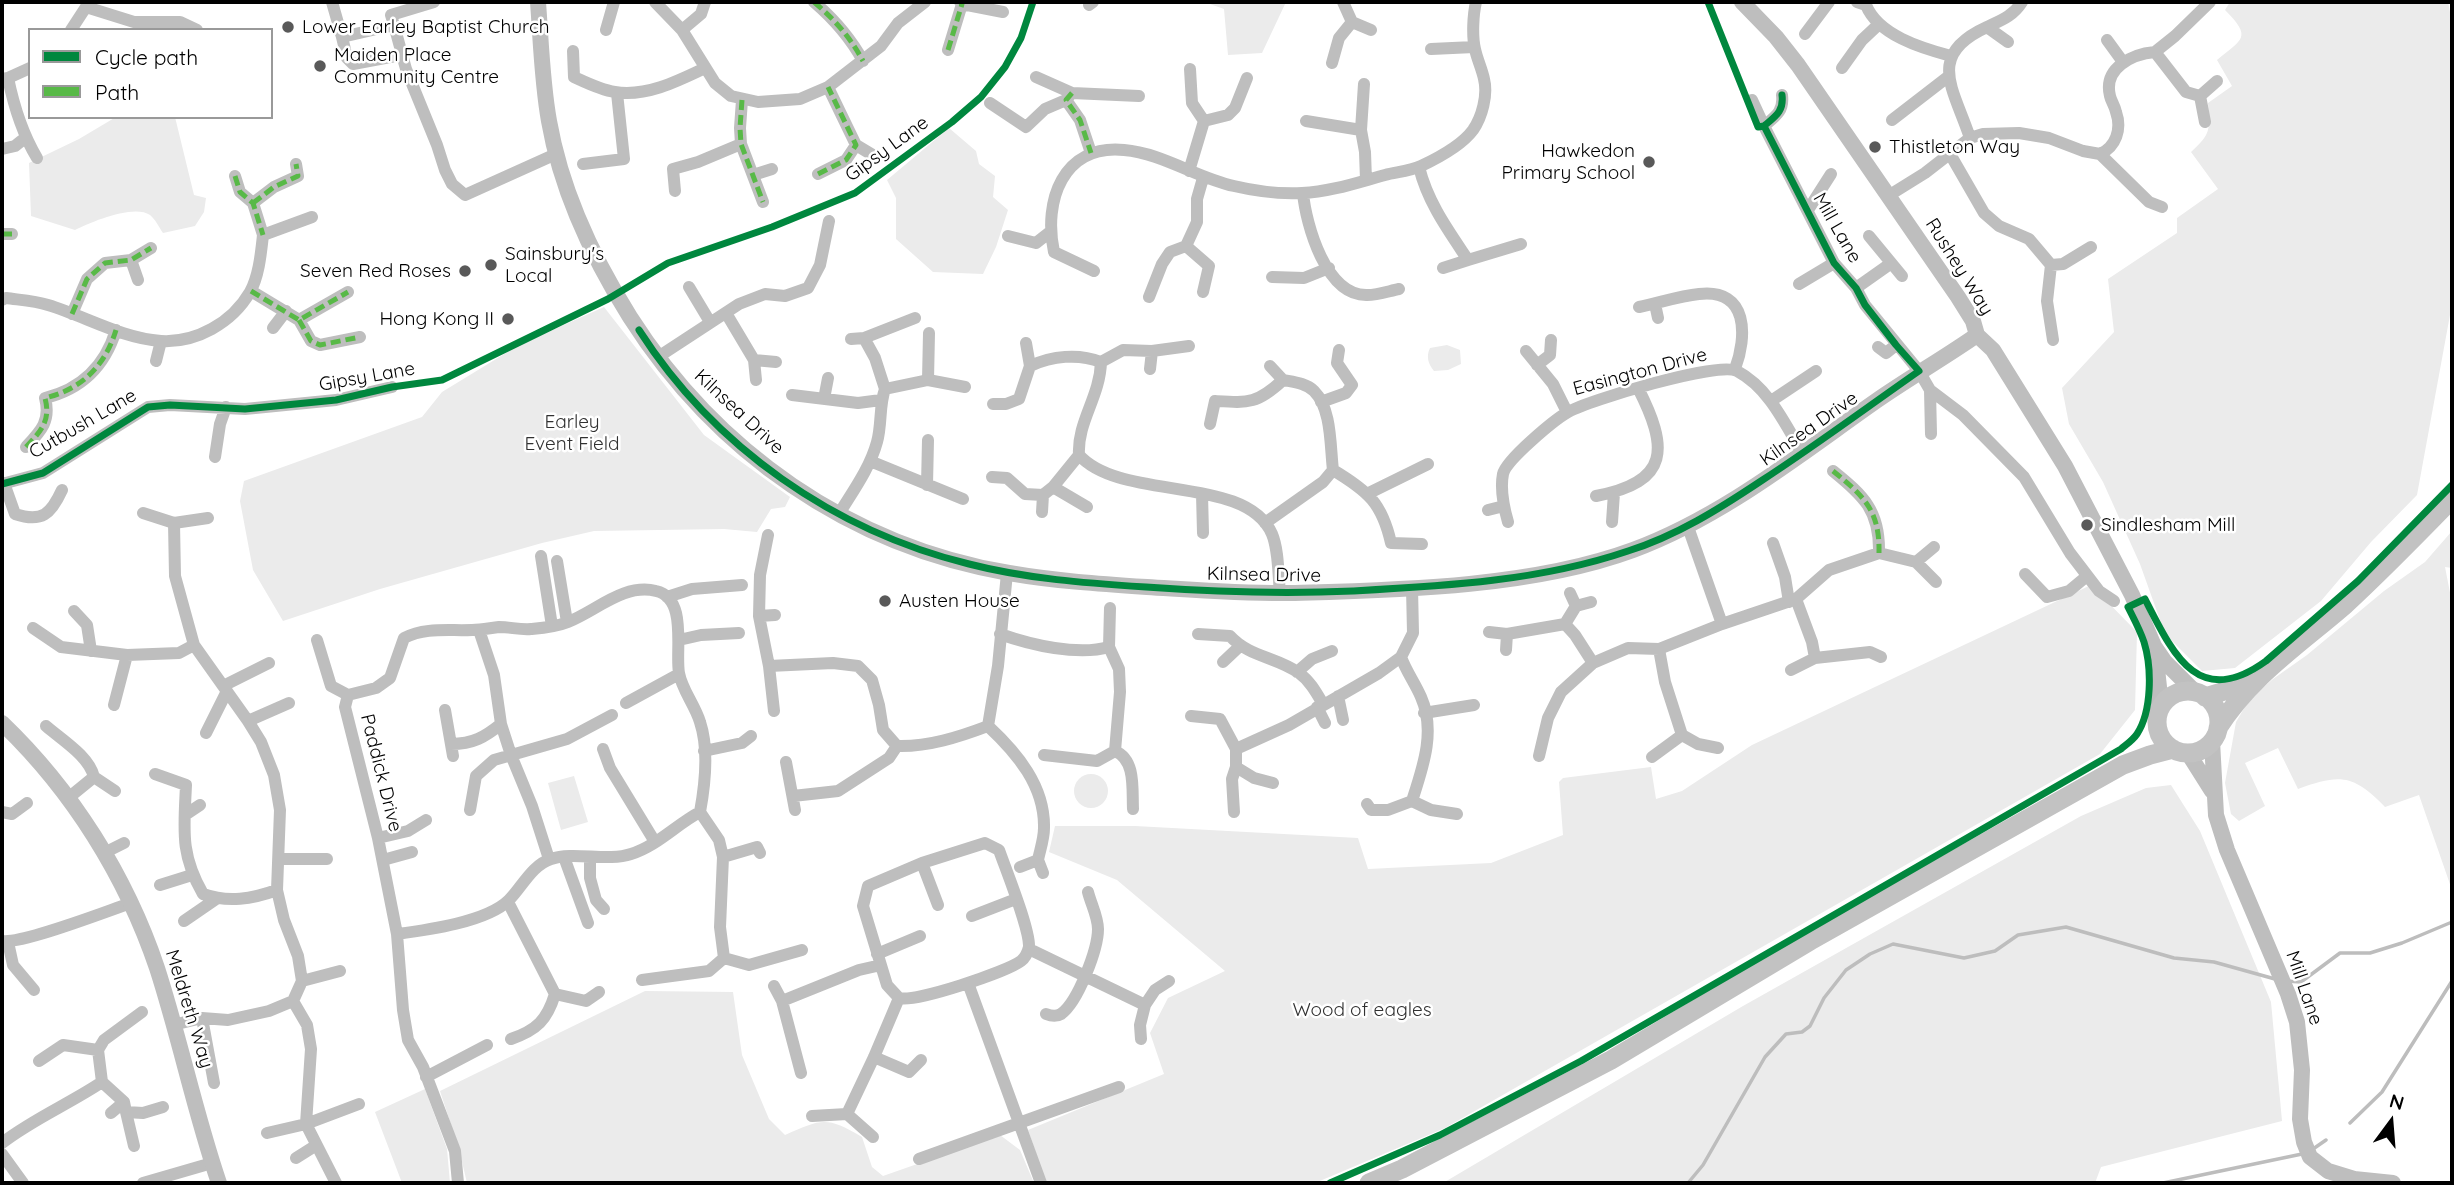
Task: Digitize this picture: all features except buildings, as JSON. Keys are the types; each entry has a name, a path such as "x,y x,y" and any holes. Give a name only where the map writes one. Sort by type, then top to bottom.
{"main road":[{"path":"1369,1183 1402,1169 1611,1059 1810,941 2123,765 2150,755 2206,748 2237,700 2254,682 2345,604 2452,499"},
{"path":"2200,695 2254,682"},
{"path":"2123,765 2158,721 2166,700 2187,691 2200,695 2216,710 2215,735"},
{"path":"2158,721 2160,736 2180,751"}],"street":[{"path":"332,2 347,58 355,65 401,55"},
{"path":"434,2 391,15 401,55 452,184 465,195 556,154"},
{"name":"Kilnsea Drive","path":"538,2 544,87 556,154 577,213 599,262 626,310 658,357 699,407 747,451 804,496 892,539 966,564 1007,573 1074,582 1233,593 1412,588 1474,583 1575,567 1631,551 1688,527 1803,454 1919,371 1977,335"},
{"path":"606,30 614,2"},
{"path":"655,2 682,30 715,83 731,96 742,100 783,102 800,99 828,87 881,46 898,23 925,2"},
{"path":"682,30 701,14 705,2"},
{"path":"814,2 835,19 863,61"},
{"path":"1343,2 1352,22 1371,30"},
{"path":"1094,271 1054,252 1050,232 1052,205 1057,187 1077,160 1091,153 1122,149 1144,153 1203,178 1236,187 1303,193 1419,167 1451,149 1472,132 1484,99 1485,81 1474,47 1476,2"},
{"name":"Rushey Way","path":"1742,2 1776,37 1798,65 1958,297 1977,335 1993,350 2065,466 2132,595 2154,646 2165,662 2200,695"},
{"path":"1805,34 1829,2"},
{"path":"1970,138 1949,76 1951,56 1967,37 2007,19 2022,2"},
{"path":"2100,154 2111,147 2116,139 2118,117 2110,98 2109,87 2115,69 2141,53 2155,52 2210,2"},
{"path":"948,50 961,3 1003,12"},
{"path":"1863,3 1878,25 1916,44 1951,56"},
{"path":"72,28 87,5 133,26 180,22 193,28"},
{"path":"1332,63 1339,38 1352,22"},
{"path":"342,37 394,25"},
{"path":"1842,68 1862,40 1878,25"},
{"path":"1987,27 2008,42"},
{"path":"2107,40 2123,62"},
{"path":"1431,49 1474,47"},
{"path":"573,51 574,77 617,93 650,90 705,68"},
{"path":"2155,52 2186,92 2200,96"},
{"path":"28,69 5,79 25,138 37,158"},
{"path":"1190,69 1192,103 1204,121"},
{"path":"1892,120 1949,76"},
{"path":"1036,77 1069,91 1139,96"},
{"path":"1204,121 1227,115 1235,108 1247,78"},
{"path":"2200,96 2217,81"},
{"path":"1364,85 1361,130 1366,152 1366,180"},
{"path":"828,87 856,145 876,157"},
{"path":"990,103 1026,127 1069,91"},
{"path":"1069,91 1091,153"},
{"path":"583,164 624,159 617,93"},
{"path":"1764,126 1780,113 1782,95"},
{"path":"2200,96 2205,122"},
{"path":"742,100 741,144 763,202"},
{"name":"Mill Lane","path":"1752,100 1834,263 1919,371 1930,390 1963,415 2024,477 2070,553 2099,591 2114,601"},
{"path":"1189,172 1204,121"},
{"path":"1307,121 1361,130"},
{"path":"1888,196 1925,173 1970,138 1983,134 2036,134 2083,151 2100,154 2149,202 2162,208"},
{"path":"2,149 15,146 25,138"},
{"path":"675,191 667,168 698,162 741,144"},
{"path":"818,174 846,160 856,145"},
{"path":"1950,154 1984,213 1999,226 2029,239 2051,265 2047,302 2053,340"},
{"path":"253,203 274,187 298,176 296,164"},
{"path":"1419,167 1437,214 1468,260"},
{"path":"753,175 772,169"},
{"name":"Mill Lane","path":"1808,210 1831,174"},
{"path":"2,300 6,298 47,304 116,330 161,341 200,336 231,317 251,291 261,253 262,235 253,203 240,192 235,176"},
{"path":"1149,296 1162,264 1170,252 1186,246 1197,222 1198,199 1203,178"},
{"path":"1303,193 1311,236 1339,285 1365,296 1399,289"},
{"path":"262,235 312,217"},
{"path":"658,357 739,304 765,294 785,296 808,288 820,265 829,221"},
{"path":"1009,236 1035,243 1050,232"},
{"path":"1869,236 1902,276"},
{"path":"1443,268 1521,244"},
{"path":"1186,246 1209,266 1203,292"},
{"path":"2051,265 2063,264 2091,247"},
{"path":"72,314 88,279 105,263 131,260 150,248"},
{"path":"131,260 138,280"},
{"path":"1799,284 1834,263"},
{"path":"1856,288 1890,264"},
{"path":"1272,277 1304,278 1329,268"},
{"path":"689,287 710,323"},
{"path":"251,291 299,320 311,341 320,345 360,337"},
{"path":"299,320 348,292"},
{"path":"1639,307 1702,293 1723,297 1740,313 1744,328 1742,350 1735,369"},
{"path":"1655,304 1658,318"},
{"path":"274,328 286,311"},
{"path":"726,313 754,360 756,380"},
{"path":"839,514 870,461 881,421 883,394 875,358 858,338 915,318"},
{"path":"26,447 42,429 48,411 41,395 62,394 102,364 111,348 116,330"},
{"path":"928,380 929,333"},
{"path":"1537,365 1550,355 1551,340"},
{"path":"156,361 161,341"},
{"path":"993,404 1006,404 1019,399 1030,366 1026,343"},
{"path":"1878,348 1886,353 1896,345"},
{"path":"1030,366 1044,359 1059,357 1077,357 1101,362 1123,350 1152,351 1189,346"},
{"path":"1150,369 1152,351"},
{"path":"1321,402 1346,393 1352,385 1337,363 1339,351"},
{"path":"1526,351 1553,384 1567,412"},
{"path":"754,360 776,362"},
{"path":"1101,362 1101,380 1081,428 1079,455 1086,463 1111,475 1230,499 1255,513 1272,536 1280,593"},
{"path":"1265,523 1323,482 1333,470 1328,422 1321,402 1313,390 1299,383 1283,380 1270,366"},
{"name":"Easington Drive","path":"1508,522 1504,506 1503,473 1517,452 1567,412 1638,388 1704,370 1735,369 1765,393 1803,454"},
{"path":"1771,401 1816,371"},
{"path":"824,399 828,378"},
{"path":"792,396 858,403 928,380 965,387"},
{"path":"1210,424 1214,401 1237,402 1264,398 1283,380"},
{"name":"Gipsy Lane","path":"232,408 336,400 392,387"},
{"path":"1596,496 1635,485 1650,472 1657,460 1659,448 1656,429 1638,388"},
{"name":"Mill Lane","path":"1930,390 1931,434"},
{"name":"Cutbush Lane","path":"3,483 43,473 121,421 148,407 170,405 232,408"},
{"path":"215,457 220,424 232,408"},
{"path":"928,440 928,485"},
{"path":"1042,512 1048,491 1079,455"},
{"path":"870,461 963,499"},
{"path":"1367,494 1428,464"},
{"path":"1333,470 1367,494 1385,518 1385,545 1422,544"},
{"path":"1833,471 1848,476 1873,510 1880,536 1879,552"},
{"path":"992,477 1007,478 1025,494 1048,491 1087,507"},
{"path":"3,483 15,514 27,518 42,517 54,507 62,490"},
{"path":"1612,523 1614,493"},
{"path":"1202,494 1203,533"},
{"path":"1488,510 1504,506"},
{"path":"143,513 174,523 208,518"},
{"path":"173,1025 202,1018 228,1020 269,1011 293,1001 302,981 298,956 284,920 277,890 280,810 274,775 261,742 194,645 175,576 174,523"},
{"path":"1688,527 1722,624"},
{"path":"768,535 760,575 759,616 774,711"},
{"path":"1773,543 1792,600 1812,642 1815,658"},
{"path":"1916,562 1934,547"},
{"path":"1539,756 1548,718 1561,692 1593,663 1628,648 1659,649 1792,600 1829,570 1879,552 1916,562 1936,582"},
{"path":"541,555 552,626"},
{"path":"557,561 562,577 567,622"},
{"path":"988,726 999,666 1007,573"},
{"path":"2025,574 2047,597 2069,591 2087,576"},
{"name":"Paddick Drive","path":"316,645 331,686 348,695 376,688 390,678 404,638 418,631 500,627 527,630 567,622 624,593 658,591 667,597 692,589 742,585"},
{"path":"1236,749 1289,725 1379,673 1401,657 1413,633 1412,588"},
{"path":"1570,593 1576,606"},
{"path":"397,934 477,918 508,902 531,874 549,859 631,854 655,842 700,812 704,792 701,723 679,674 676,614 667,597"},
{"path":"1489,632 1507,634 1565,624 1576,606 1591,603"},
{"path":"1110,608 1109,647 1119,669 1121,692 1115,751"},
{"path":"74,611 86,625 91,651"},
{"path":"759,616 775,615"},
{"path":"1565,624 1593,663"},
{"path":"33,628 61,647 127,655 179,653 194,645"},
{"path":"479,630 494,675 501,724 533,806 549,859"},
{"path":"679,640 701,635 739,633"},
{"path":"1000,634 1018,641 1092,652 1109,647"},
{"path":"1198,634 1230,636 1240,646 1297,672 1313,687 1325,723"},
{"path":"1506,650 1507,634"},
{"path":"1223,662 1240,646"},
{"name":"Rushey Way","path":"2154,646 2159,687 2158,721"},
{"path":"1659,649 1665,682 1682,734 1699,744 1718,748"},
{"path":"1297,672 1311,659 1332,651"},
{"path":"1791,670 1815,658 1870,652 1881,657"},
{"path":"114,705 127,655"},
{"path":"1401,657 1405,670 1422,698 1428,743 1412,801"},
{"path":"206,733 225,688 269,663"},
{"path":"769,666 833,663 858,666 872,680 883,730 897,746 911,746 962,736 988,726"},
{"path":"626,703 679,674"},
{"name":"Paddick Drive","path":"348,695 345,706 378,838 397,934 402,1010 408,1040 426,1077 455,1151 458,1183"},
{"path":"1338,696 1343,720"},
{"path":"248,721 289,703"},
{"path":"1424,713 1474,705"},
{"path":"445,710 452,750 482,739 501,724"},
{"path":"470,810 476,776 494,760 567,739 612,715"},
{"path":"1191,716 1220,719 1236,749 1236,767 1232,779 1234,811"},
{"name":"Meldreth Way","path":"2,723 44,766 104,853 131,903 156,967 219,1183"},
{"path":"46,726 82,758 94,778 114,791"},
{"path":"988,726 1030,773 1044,826 1038,860 1043,873"},
{"path":"1652,757 1682,734"},
{"name":"Mill Lane","path":"2215,735 2213,793 2216,815 2227,850 2288,994 2297,1022 2302,1070 2300,1119 2307,1150 2328,1171 2354,1180 2393,1183"},
{"path":"704,751 742,743 751,736"},
{"path":"793,796 838,791 889,758 897,746"},
{"path":"603,749 610,768 655,842"},
{"path":"1044,755 1097,761 1115,751"},
{"path":"1115,751 1124,755 1129,764 1133,809"},
{"name":"Mill Lane","path":"2180,751 2213,793"},
{"path":"786,762 795,810"},
{"path":"1236,767 1254,778 1273,783"},
{"path":"155,774 186,785 184,846 192,875 203,894 216,899 240,899 277,890"},
{"path":"67,799 94,778"},
{"path":"1367,804 1371,810 1388,810 1412,801 1431,810 1457,814"},
{"path":"2,812 12,814 27,803"},
{"path":"185,815 200,805"},
{"path":"700,812 719,840 723,857 720,927 724,958"},
{"path":"378,838 408,831 426,820"},
{"path":"104,853 124,843"},
{"path":"985,843 999,850 1028,933 1029,950 1022,960 968,983 914,999 899,998 887,985 863,906 868,886 922,863 985,843"},
{"path":"723,857 758,846"},
{"name":"Paddick Drive","path":"383,860 412,852"},
{"path":"564,857 588,923"},
{"path":"590,858 596,900 604,909"},
{"path":"279,859 327,859"},
{"path":"1020,867 1038,860"},
{"path":"922,863 938,905"},
{"path":"160,885 192,875"},
{"path":"1046,1014 1053,1017 1060,1015 1070,1003 1096,948 1098,927 1088,892"},
{"path":"184,921 216,899"},
{"path":"972,916 1016,899"},
{"path":"508,902 555,994 548,1016 525,1034 511,1039"},
{"path":"34,990 13,965 5,942 131,903"},
{"path":"782,1001 859,970 920,936"},
{"path":"724,958 749,965 802,950"},
{"path":"1029,950 1145,1005"},
{"path":"642,980 709,971 724,958"},
{"path":"302,981 340,971"},
{"path":"1141,1039 1140,1025 1145,1005 1155,990 1170,981"},
{"path":"968,983 1041,1183"},
{"path":"774,986 782,1001 801,1073"},
{"path":"555,994 586,1001 599,992"},
{"path":"846,1114 899,998"},
{"path":"293,1001 307,1025 311,1049 306,1124 336,1183"},
{"path":"142,1012 104,1040 98,1050 102,1082 125,1107 143,1113 163,1107"},
{"path":"202,1018 214,1083"},
{"path":"39,1061 63,1045 98,1050"},
{"path":"426,1077 487,1045"},
{"path":"874,1057 909,1072 921,1060"},
{"path":"2,1143 24,1126 102,1082"},
{"path":"919,1159 1119,1087"},
{"path":"267,1133 306,1124 359,1104"},
{"path":"111,1113 125,1107"},
{"path":"125,1107 134,1146"},
{"path":"812,1116 846,1114 873,1137"},
{"path":"296,1158 315,1146"},
{"path":"2,1154 23,1183"},
{"path":"143,1183 212,1164"}],"green space":[{"path":"1209,2 1286,2 1262,53 1228,55 1224,9"},
{"path":"2230,2 2448,2 2452,22 2452,304 2417,495 2371,542 2321,601 2235,668 2202,671 2165,634 2140,564 2103,482 2069,424 2062,388 2114,332 2108,279 2177,233 2177,218 2218,189 2191,152 2208,131 2208,103 2232,86 2217,60 2241,38 2239,27 2225,10"},
{"path":"113,119 175,119 194,195 206,198 204,212 195,226 163,233 150,215 134,212 113,215 75,230 31,216 29,163"},
{"path":"949,128 976,151 979,164 995,176 993,197 1008,210 996,247 983,274 933,272 896,239 896,198 887,180"},
{"name":"Earley Event Field","path":"604,307 704,435 790,497 785,507 771,509 757,532 724,529 594,531 380,589 283,621 253,570 240,501 244,481 422,417 442,392 519,345"},
{"path":"1447,345 1460,350 1461,364 1448,370 1434,371 1428,360 1430,348"},
{"path":"2452,531 2452,568 2445,567 2452,603 2452,890 2419,795 2385,807 2364,788 2345,780 2325,781 2298,789 2278,748 2245,763 2265,806 2239,821 2231,814 2225,783 2236,722 2249,700 2384,591 2425,562"},
{"name":"Wood of eagles","path":"2091,585 2137,632 2135,710 2100,754 1445,1128 1315,1183 1046,1183 1028,1130 1164,1074 1150,1033 1168,998 1225,971 1117,880 1049,852 1055,826 1135,826 1358,838 1368,869 1491,863 1563,835 1559,782 1563,778 1651,767 1656,799 1682,791 1752,745"},
{"path":"1091,774 1103,779 1108,791 1103,803 1091,808 1079,803 1074,791 1079,779"},
{"path":"574,776 588,822 561,830 548,783"},
{"path":"2171,785 2200,831 2271,1002 2282,1121 2101,1167 2095,1183 1443,1183 1743,1006 2081,816 2146,788"},
{"path":"645,991 733,992 742,1055 769,1119 785,1135 816,1123 840,1126 862,1137 872,1167 883,1176 1000,1135 1020,1150 1034,1183 467,1183 440,1091"},
{"path":"425,1089 447,1149 450,1183 402,1183 375,1112"}],"waterway":[{"path":"2286,981 2301,982 2340,953 2370,953 2452,922"},
{"path":"1688,1183 1703,1165 1765,1057 1786,1034 1802,1032 1810,1026 1824,998 1846,970 1870,954 1893,944 1964,958 1995,951 2018,935 2066,927 2174,958 2214,962 2275,979"},
{"path":"2350,1123 2382,1092 2452,981"},
{"path":"2313,1149 2326,1140"},
{"path":"2163,1183 2302,1154"}],"marked path":[{"path":"814,2 842,29 863,61"},
{"path":"948,50 962,4 960,2"},
{"path":"818,174 846,160 856,145 828,87"},
{"path":"1072,93 1066,100 1080,120 1091,153"},
{"path":"742,100 741,144 763,202"},
{"path":"253,203 274,187 298,176 296,164"},
{"path":"235,176 240,192 253,203 263,235"},
{"path":"2,234 12,234"},
{"path":"72,314 87,279 105,263 131,260 151,248"},
{"path":"251,291 299,320 348,292"},
{"path":"299,320 311,341 320,345 360,337"},
{"path":"26,447 46,419 45,398 70,389 90,374 105,355 116,330"},
{"path":"1833,471 1853,488 1868,506 1877,526 1879,553"}],"cycle path":[{"path":"2,484 43,473 148,407 170,405 245,409 336,400 392,387 442,380 608,299 668,263 772,227 855,193 952,122 981,97 1005,67 1021,38 1033,2"},
{"path":"1708,2 1758,127 1764,126"},
{"path":"639,330 669,372 703,411 741,447 782,478 825,506 871,530 919,549 969,564 1035,577 1079,582 1275,592 1353,591 1527,576 1595,561 1646,545 1697,521 1781,468 1919,371 1834,263 1764,126 1780,109 1782,95"},
{"path":"1330,1183 1440,1135 1581,1061 2121,749 2142,725 2149,689 2144,642 2128,607 2145,599 2166,639 2190,669 2205,677 2222,680 2242,675 2266,661 2358,581 2452,485"}],"place":[{"name":"Lower Earley Baptist Church","path":"288,27"},
{"name":"Maiden Place Community Centre","path":"320,66"},
{"name":"Thistleton Way","path":"1875,147"},
{"name":"Hawkedon Primary School","path":"1649,162"},
{"name":"Sainsbury's Local","path":"491,265"},
{"name":"Seven Red Roses","path":"465,271"},
{"name":"Hong Kong II","path":"508,319"},
{"name":"Sindlesham Mill","path":"2087,525"},
{"name":"Austen House","path":"885,601"}]}
